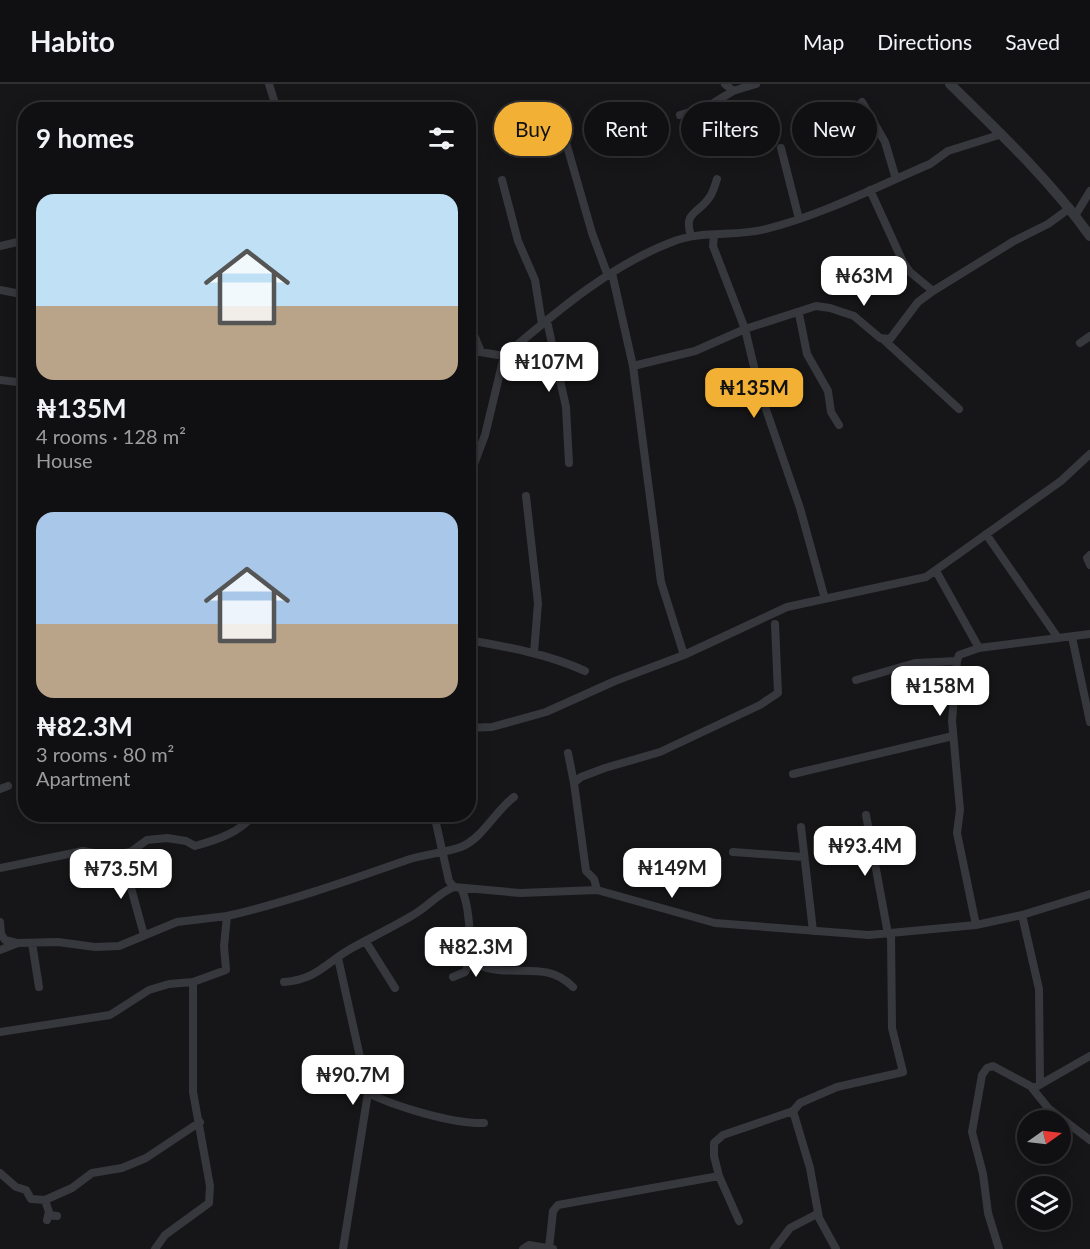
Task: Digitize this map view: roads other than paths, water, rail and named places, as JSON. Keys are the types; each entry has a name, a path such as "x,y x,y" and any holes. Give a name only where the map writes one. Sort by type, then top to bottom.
{"street":[{"path":"269,84 275,102"},
{"path":"725,84 733,91"},
{"path":"680,115 707,107 733,91 756,84"},
{"path":"950,84 1002,134 1073,212 1090,236"},
{"path":"877,128 885,142 896,178"},
{"path":"476,459 485,435 504,356 544,322 610,274 660,247 691,236 749,233 799,219 930,164 948,151 1002,134"},
{"path":"781,148 799,219"},
{"path":"570,156 595,242 610,274 633,366 661,582 684,655"},
{"path":"691,236 688,225 690,217 709,198 717,179"},
{"path":"502,180 518,241 535,280 566,407 569,463"},
{"path":"870,190 903,262 910,272 933,291"},
{"path":"884,339 890,339 918,302 933,291 1014,241 1073,212 1090,191"},
{"path":"714,236 715,253 745,330 760,392 800,508 825,599"},
{"path":"0,246 18,242"},
{"path":"0,290 18,293"},
{"path":"633,366 695,351 745,330 799,314 816,306 844,312 884,339 959,409"},
{"path":"799,314 807,354 828,391 831,412 839,425"},
{"path":"1080,343 1090,336"},
{"path":"476,340 481,352"},
{"path":"476,351 504,356"},
{"path":"0,380 18,382"},
{"path":"476,728 492,727 537,715 684,655 787,607 926,577 1061,481 1090,454"},
{"path":"526,496 538,603 534,653"},
{"path":"986,534 1058,638"},
{"path":"1090,555 1087,558 1090,565"},
{"path":"936,571 949,589 959,616 979,648"},
{"path":"574,783 581,777 604,768 660,752 760,705 778,693 775,624"},
{"path":"976,925 957,833 960,810 953,736 959,655 979,648 1090,634"},
{"path":"1072,637 1090,722"},
{"path":"476,642 534,653 565,662 585,671"},
{"path":"856,680 915,663 957,661"},
{"path":"793,774 953,736"},
{"path":"568,753 586,871 594,879 597,890"},
{"path":"0,950 18,944 58,942 95,947 119,946 177,922 226,916 275,905 442,850 460,847 472,840 500,807 514,797"},
{"path":"739,1221 719,1176 714,1156 714,1143 723,1135 793,1111 800,1103 837,1087 903,1072 892,1028 890,934 866,815"},
{"path":"106,855 132,851 147,840 167,838 186,841 195,846 212,842 233,832 245,822"},
{"path":"436,822 452,887 466,899 476,964 507,973 547,971 560,976 573,987"},
{"path":"801,827 813,931"},
{"path":"0,868 84,851 118,860 124,866 144,936"},
{"path":"733,852 804,858"},
{"path":"284,982 311,977 396,922 414,915 452,887 520,893 597,890 693,919 813,931 890,934 976,925 1022,915 1090,894"},
{"path":"1022,915 1039,989 1036,1085 1049,1109 1090,1140"},
{"path":"0,1032 110,1015 149,990 169,984 193,982 226,970 224,946 226,916"},
{"path":"0,922 1,934 5,940 18,944"},
{"path":"366,942 395,988"},
{"path":"32,943 39,987"},
{"path":"453,977 465,972 473,956"},
{"path":"338,958 368,1093 343,1249"},
{"path":"155,1249 165,1235 209,1203 210,1186 193,1092 193,982"},
{"path":"1036,1085 1090,1056"},
{"path":"999,1249 988,1213 983,1174 972,1132 980,1080 987,1068 993,1066 1036,1085"},
{"path":"368,1093 410,1110 471,1123 484,1123"},
{"path":"793,1111 810,1168 818,1214 836,1249"},
{"path":"0,1173 16,1187 26,1190 31,1199 45,1200 72,1188 92,1173 122,1168 146,1158 200,1122"},
{"path":"523,1249 523,1246 529,1245 551,1248 553,1211 558,1204 719,1176"},
{"path":"45,1200 51,1217"},
{"path":"774,1249 790,1228 818,1214"}]}
